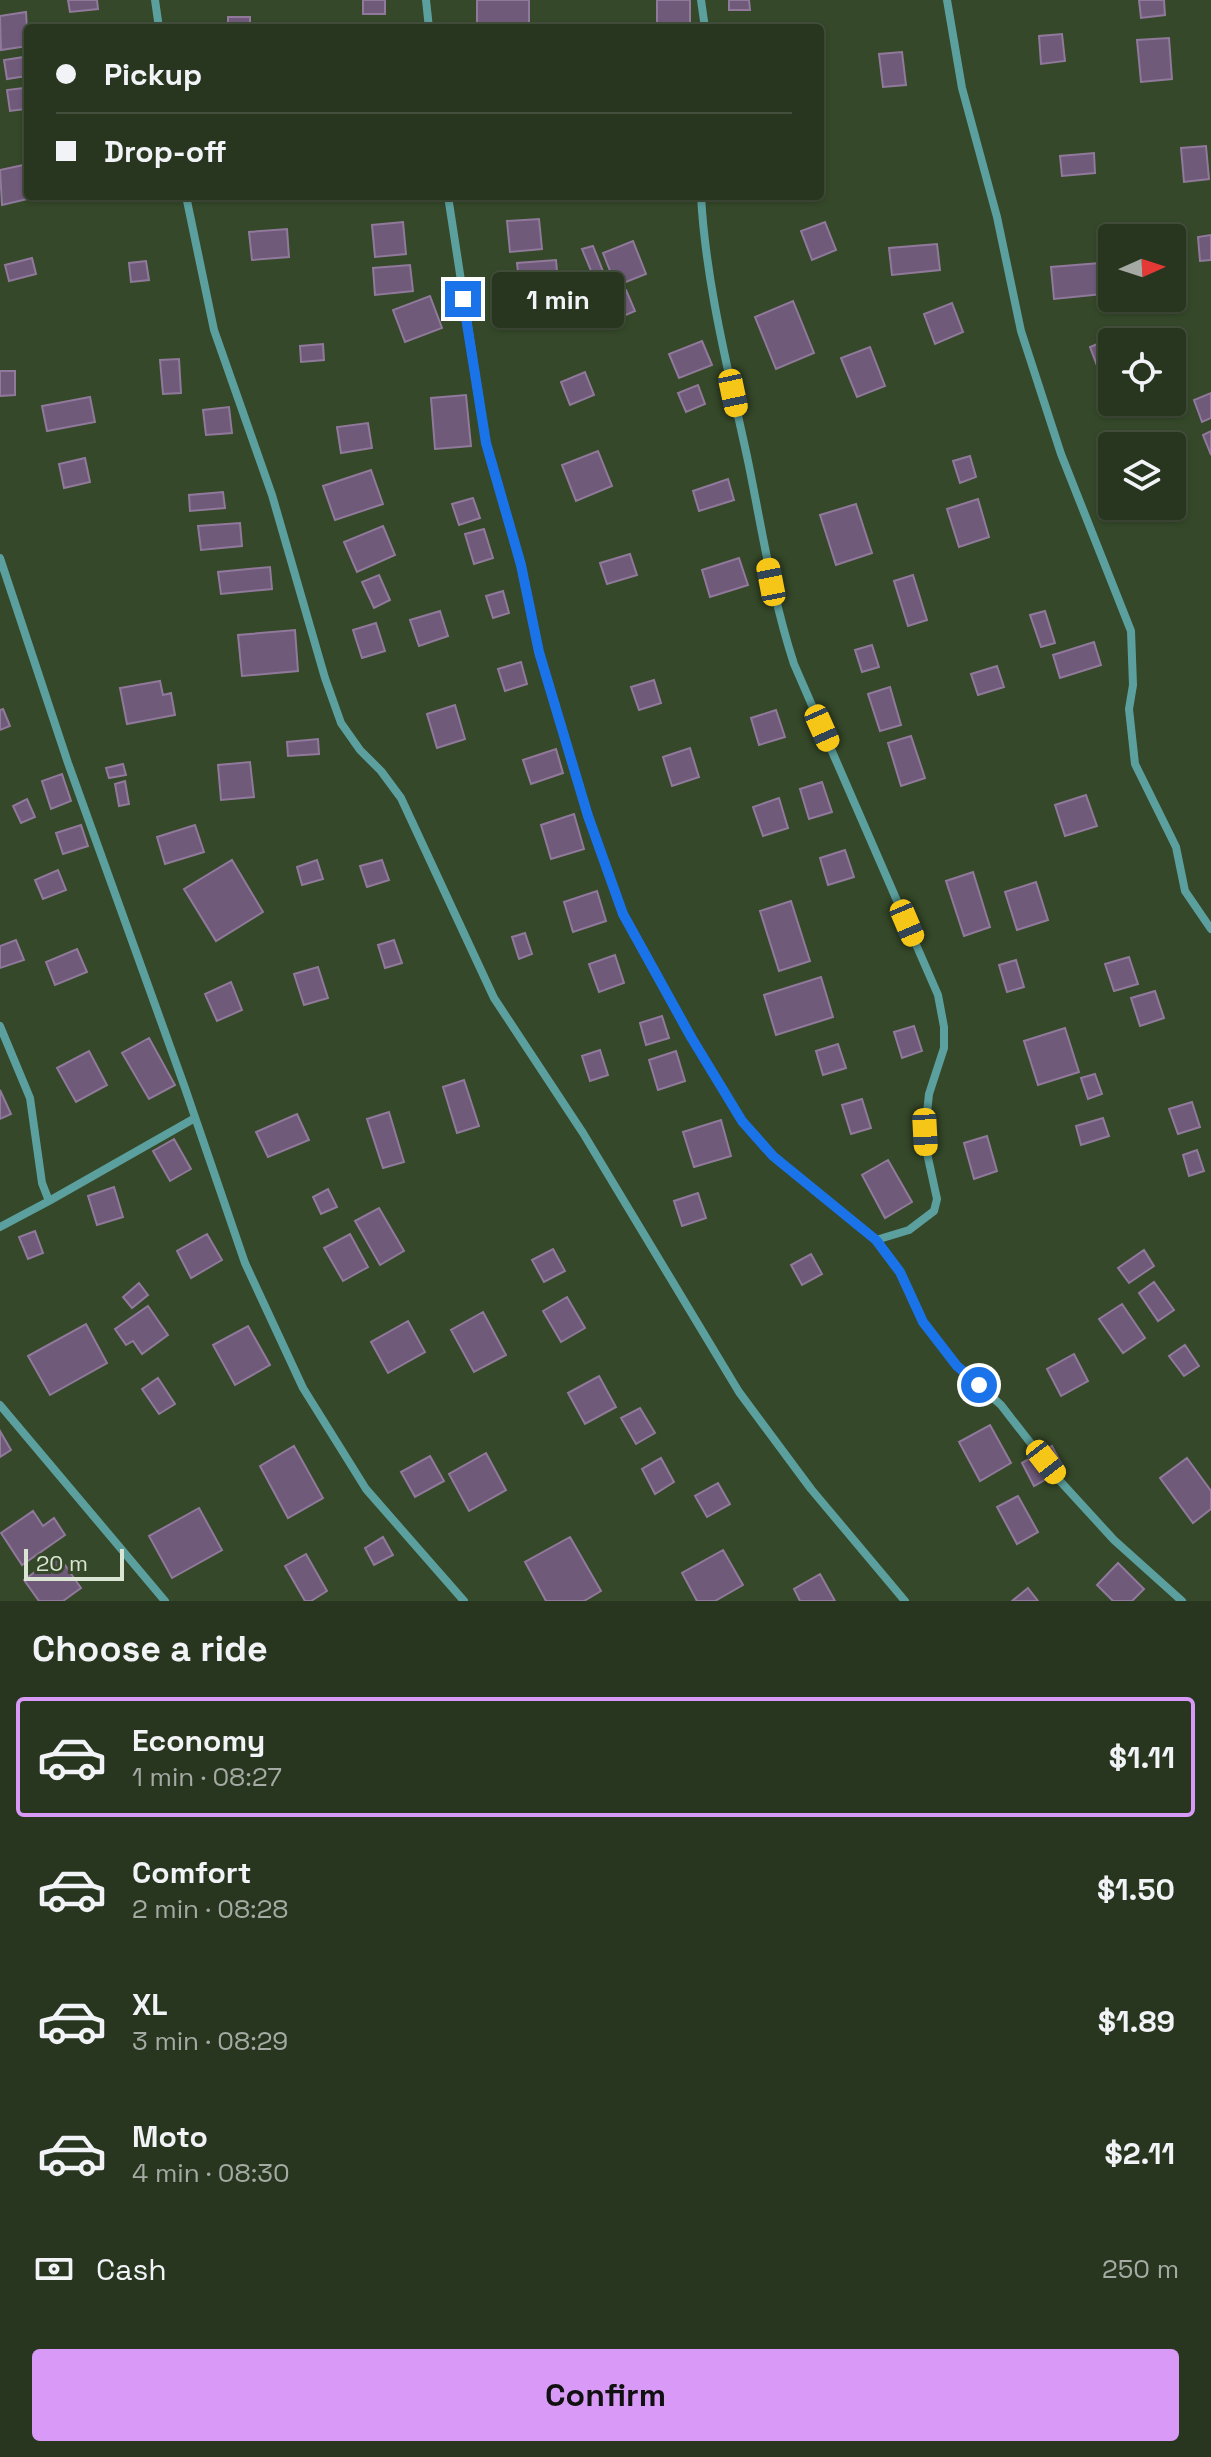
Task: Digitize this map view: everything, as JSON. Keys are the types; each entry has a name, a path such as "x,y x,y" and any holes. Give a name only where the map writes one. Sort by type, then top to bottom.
{"street":[{"path":"155,0 158,24"},
{"path":"426,0 429,24"},
{"path":"701,0 704,24"},
{"path":"947,0 962,88 997,217 1021,331 1061,454 1131,631 1133,685 1129,709 1135,764 1176,847 1185,891 1211,929"},
{"path":"187,200 214,330 272,495 341,723 401,798 494,998 583,1133 739,1392 811,1489 905,1601"},
{"path":"449,200 486,443 521,565 539,652 588,816 623,914 742,1121 773,1156 876,1240 900,1272 923,1322 957,1366 1001,1405 1060,1481 1114,1540 1182,1601"},
{"path":"701,200 716,314 771,582 786,639 794,664 938,995 944,1027 944,1048 929,1094 925,1132 937,1199 934,1211 909,1230 876,1240"},
{"path":"0,558 68,763 245,1263 303,1388 366,1489 464,1601"},
{"path":"0,1026 30,1098 40,1171 49,1201"},
{"path":"0,1227 195,1118"},
{"path":"0,1405 165,1601"}],"building":[{"path":"68,0 97,0 98,9 70,12"},
{"path":"363,0 385,0 385,14 363,14"},
{"path":"477,0 529,0 529,24 477,24"},
{"path":"657,0 690,0 690,24 657,24"},
{"path":"729,0 749,0 750,10 729,10"},
{"path":"1139,0 1164,0 1165,15 1141,18"},
{"path":"26,12 24,47 1,50 0,16"},
{"path":"228,17 250,17 250,24 228,24"},
{"path":"1062,34 1065,61 1041,64 1039,36"},
{"path":"1169,38 1172,79 1141,82 1137,40"},
{"path":"902,52 906,85 883,87 879,54"},
{"path":"24,57 24,76 7,79 4,60"},
{"path":"23,88 24,109 10,111 7,90"},
{"path":"1206,146 1209,179 1184,182 1181,148"},
{"path":"1094,153 1095,173 1062,176 1060,156"},
{"path":"24,165 24,200 2,205 0,170"},
{"path":"539,219 542,249 510,252 507,221"},
{"path":"403,222 406,254 375,257 372,225"},
{"path":"825,222 836,250 812,260 801,231"},
{"path":"287,229 289,257 252,260 249,232"},
{"path":"1211,235 1211,260 1200,261 1198,237"},
{"path":"633,241 646,274 616,286 603,253"},
{"path":"937,244 940,270 892,275 889,248"},
{"path":"593,246 604,274 594,278 582,249"},
{"path":"32,258 36,274 9,281 5,265"},
{"path":"556,260 561,316 523,319 517,263"},
{"path":"146,261 149,280 131,282 129,263"},
{"path":"1098,263 1098,294 1054,299 1051,267"},
{"path":"410,265 413,291 375,295 373,268"},
{"path":"626,290 635,311 619,318 610,297"},
{"path":"430,296 442,328 405,342 393,310"},
{"path":"793,301 814,353 776,369 755,317"},
{"path":"952,303 963,332 935,344 924,314"},
{"path":"702,341 712,365 679,378 669,354"},
{"path":"323,344 324,360 301,362 300,346"},
{"path":"1098,344 1098,368 1090,347"},
{"path":"870,347 885,386 857,397 841,358"},
{"path":"179,359 181,393 163,394 160,360"},
{"path":"0,371 15,371 15,395 0,396"},
{"path":"585,372 594,395 570,405 561,382"},
{"path":"698,385 705,404 686,412 678,393"},
{"path":"1211,393 1211,418 1202,422 1194,400"},
{"path":"466,395 471,446 435,449 431,398"},
{"path":"90,397 95,422 47,431 42,406"},
{"path":"229,407 232,433 206,435 203,410"},
{"path":"368,423 372,448 341,453 337,427"},
{"path":"1211,431 1211,455 1203,435"},
{"path":"598,451 612,486 576,501 562,465"},
{"path":"970,456 976,477 960,483 953,461"},
{"path":"85,458 90,482 64,488 59,464"},
{"path":"371,470 383,504 335,520 323,486"},
{"path":"728,479 734,500 699,511 693,491"},
{"path":"223,492 225,508 190,511 189,495"},
{"path":"473,498 480,518 459,525 452,504"},
{"path":"978,499 989,537 959,547 947,509"},
{"path":"856,504 872,553 836,565 820,515"},
{"path":"240,523 242,546 201,550 198,526"},
{"path":"383,526 395,555 357,572 344,542"},
{"path":"484,529 493,558 474,564 465,534"},
{"path":"630,554 637,575 607,584 600,563"},
{"path":"739,558 748,585 710,597 702,570"},
{"path":"270,567 272,589 221,594 218,572"},
{"path":"379,575 390,600 374,608 362,582"},
{"path":"913,575 927,620 908,626 894,581"},
{"path":"503,591 509,613 493,618 486,596"},
{"path":"440,611 448,636 419,646 410,620"},
{"path":"1045,611 1055,643 1041,647 1030,615"},
{"path":"376,623 385,651 362,658 353,630"},
{"path":"295,630 298,671 242,676 238,635"},
{"path":"1094,642 1101,665 1060,678 1053,655"},
{"path":"872,645 879,667 862,672 855,650"},
{"path":"521,662 527,684 505,691 498,669"},
{"path":"997,666 1004,687 978,695 971,674"},
{"path":"654,680 661,703 639,710 631,687"},
{"path":"160,681 163,695 171,693 175,715 127,724 120,688"},
{"path":"890,687 901,725 880,731 868,694"},
{"path":"455,705 465,739 437,748 427,714"},
{"path":"3,709 10,726 0,730 0,710"},
{"path":"776,710 785,737 759,745 751,718"},
{"path":"911,736 925,778 901,786 888,743"},
{"path":"318,739 319,754 288,756 287,742"},
{"path":"690,748 699,777 672,786 663,757"},
{"path":"556,749 563,773 531,784 523,760"},
{"path":"250,762 254,797 221,800 218,765"},
{"path":"123,764 126,775 109,778 106,768"},
{"path":"62,774 71,801 51,809 42,781"},
{"path":"125,781 129,804 119,806 115,784"},
{"path":"822,782 832,812 809,819 800,789"},
{"path":"1086,795 1097,826 1065,836 1055,805"},
{"path":"779,798 788,828 763,836 753,807"},
{"path":"27,799 35,817 21,823 13,806"},
{"path":"574,814 584,849 551,859 541,825"},
{"path":"81,825 88,846 63,854 56,833"},
{"path":"195,825 204,852 165,864 157,837"},
{"path":"845,850 854,877 828,885 820,858"},
{"path":"232,860 263,912 216,941 184,889"},
{"path":"317,860 323,879 302,885 297,867"},
{"path":"382,860 389,880 367,887 360,866"},
{"path":"58,870 66,890 43,899 35,880"},
{"path":"973,872 990,927 964,936 946,881"},
{"path":"1036,882 1048,920 1017,930 1005,892"},
{"path":"597,891 606,921 573,932 564,902"},
{"path":"791,901 810,961 779,971 760,911"},
{"path":"525,933 532,954 519,959 512,937"},
{"path":"16,940 24,960 0,968 0,946"},
{"path":"394,940 402,963 385,968 378,945"},
{"path":"77,949 87,972 55,985 46,962"},
{"path":"615,955 624,983 599,992 589,964"},
{"path":"1129,957 1138,984 1114,991 1105,964"},
{"path":"1016,960 1024,987 1007,992 999,965"},
{"path":"318,967 328,998 304,1005 294,974"},
{"path":"821,977 833,1017 776,1035 764,995"},
{"path":"231,982 242,1010 217,1021 205,994"},
{"path":"1155,991 1164,1018 1140,1026 1131,998"},
{"path":"662,1016 669,1038 646,1045 640,1023"},
{"path":"914,1026 922,1051 902,1058 894,1032"},
{"path":"1065,1028 1079,1072 1038,1085 1024,1041"},
{"path":"149,1038 175,1085 149,1099 122,1053"},
{"path":"838,1044 846,1068 823,1075 816,1051"},
{"path":"600,1050 608,1075 590,1081 582,1056"},
{"path":"89,1051 107,1085 76,1102 57,1068"},
{"path":"676,1051 685,1081 658,1090 649,1060"},
{"path":"1095,1074 1102,1094 1088,1099 1081,1078"},
{"path":"464,1080 479,1126 457,1133 443,1087"},
{"path":"0,1090 11,1114 0,1119"},
{"path":"862,1099 871,1128 851,1134 842,1105"},
{"path":"1192,1102 1200,1127 1178,1134 1169,1109"},
{"path":"389,1112 404,1162 383,1168 367,1119"},
{"path":"297,1114 309,1140 268,1157 256,1132"},
{"path":"1103,1118 1109,1136 1081,1145 1076,1126"},
{"path":"721,1120 731,1156 694,1167 683,1132"},
{"path":"987,1136 997,1171 974,1179 964,1143"},
{"path":"174,1139 191,1169 170,1181 153,1151"},
{"path":"1197,1150 1204,1171 1189,1176 1183,1155"},
{"path":"888,1160 912,1202 885,1218 862,1175"},
{"path":"114,1187 123,1217 97,1225 88,1196"},
{"path":"328,1189 337,1207 321,1214 313,1197"},
{"path":"698,1193 706,1218 682,1226 674,1201"},
{"path":"379,1208 404,1251 380,1265 355,1221"},
{"path":"35,1231 43,1253 28,1259 19,1237"},
{"path":"207,1234 222,1260 191,1278 177,1251"},
{"path":"350,1234 368,1267 343,1281 324,1248"},
{"path":"553,1249 565,1271 544,1282 532,1260"},
{"path":"1144,1250 1154,1266 1129,1283 1118,1268"},
{"path":"811,1254 822,1274 802,1285 791,1265"},
{"path":"1154,1282 1174,1310 1158,1321 1139,1293"},
{"path":"139,1283 148,1295 132,1308 123,1297"},
{"path":"567,1297 585,1328 561,1342 543,1311"},
{"path":"1122,1304 1145,1338 1123,1353 1099,1319"},
{"path":"148,1306 168,1335 142,1354 133,1341 126,1345 115,1329"},
{"path":"483,1312 506,1355 474,1372 451,1330"},
{"path":"408,1321 425,1352 388,1373 371,1342"},
{"path":"86,1324 107,1363 50,1395 28,1356"},
{"path":"248,1326 270,1365 235,1385 213,1345"},
{"path":"1185,1345 1199,1366 1184,1376 1169,1356"},
{"path":"1074,1354 1088,1381 1061,1396 1047,1369"},
{"path":"599,1376 616,1407 585,1424 568,1393"},
{"path":"158,1378 175,1404 159,1414 142,1389"},
{"path":"640,1408 655,1433 636,1444 621,1418"},
{"path":"990,1425 1011,1463 980,1481 959,1442"},
{"path":"0,1431 11,1450 0,1457"},
{"path":"294,1446 323,1498 288,1518 260,1466"},
{"path":"1052,1446 1064,1469 1034,1486 1022,1463"},
{"path":"486,1453 506,1490 469,1511 449,1474"},
{"path":"430,1456 444,1481 415,1497 401,1472"},
{"path":"661,1458 674,1482 655,1494 642,1469"},
{"path":"1187,1458 1211,1491 1211,1509 1193,1523 1160,1478"},
{"path":"718,1483 730,1504 707,1517 695,1496"},
{"path":"1018,1496 1038,1532 1017,1544 997,1507"},
{"path":"199,1508 222,1550 172,1578 149,1536"},
{"path":"33,1511 43,1526 54,1518 65,1535 22,1565 1,1533"},
{"path":"383,1537 393,1555 374,1565 365,1548"},
{"path":"570,1537 601,1591 584,1601 546,1601 525,1562"},
{"path":"723,1550 743,1585 715,1601 697,1601 682,1573"},
{"path":"306,1554 327,1591 311,1601 305,1601 285,1566"},
{"path":"58,1555 81,1588 63,1601 39,1601 24,1580"},
{"path":"1118,1563 1144,1589 1132,1601 1113,1601 1097,1585"},
{"path":"820,1574 835,1601 800,1601 794,1589"},
{"path":"1028,1588 1038,1601 1012,1601"}],"route":[{"path":"463,299 486,443 521,565 539,652 588,816 623,914 742,1121 773,1156 876,1240 900,1272 923,1322 957,1366 979,1385"}]}
